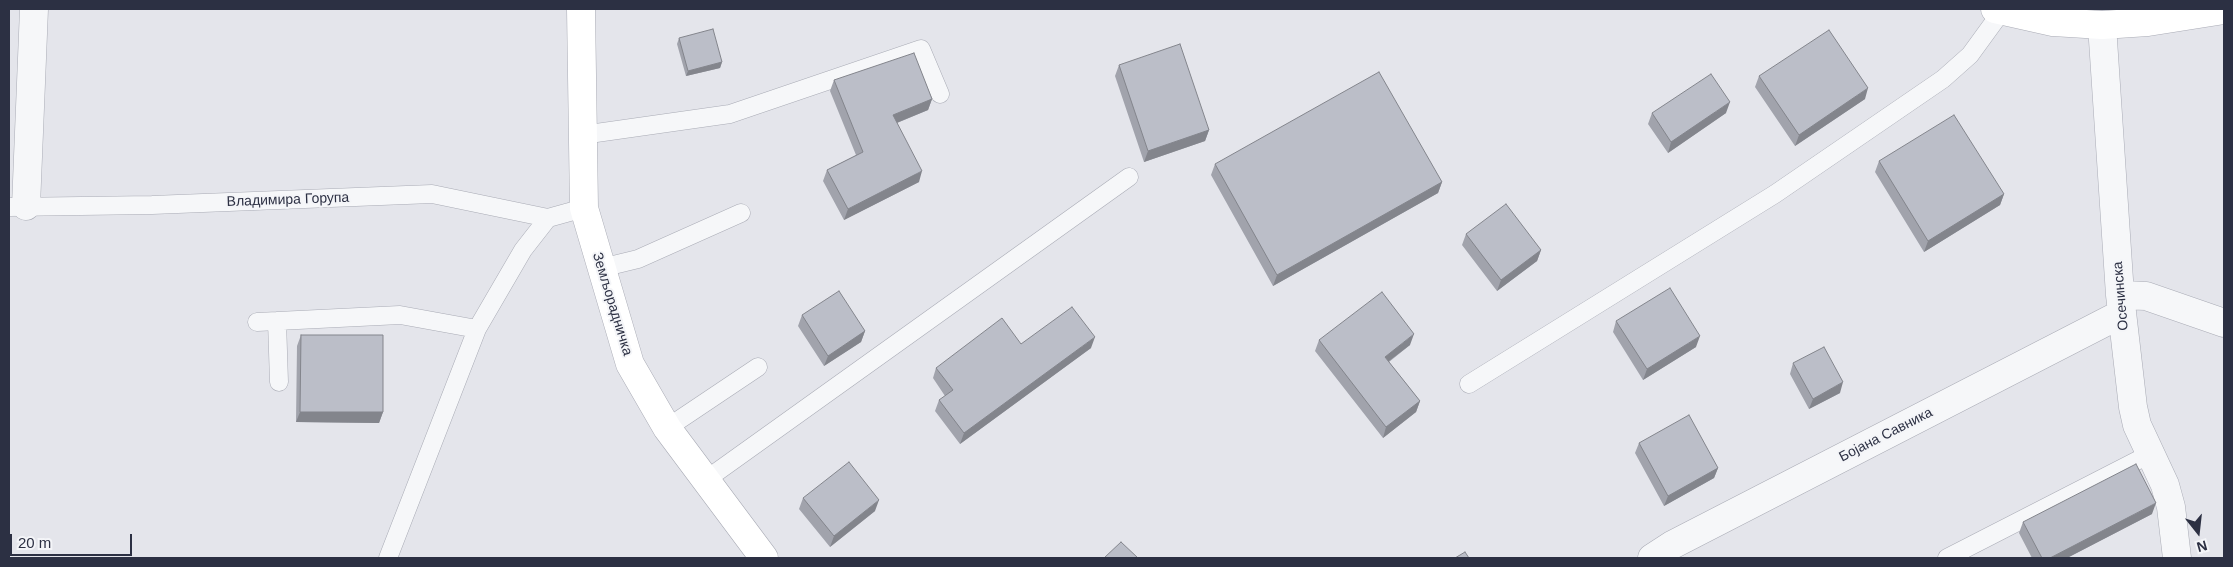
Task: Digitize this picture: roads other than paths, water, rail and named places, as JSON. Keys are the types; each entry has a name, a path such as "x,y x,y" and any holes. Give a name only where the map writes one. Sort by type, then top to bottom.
{"street":[{"name":"Владимира Горупа","path":"17,207 34,9"},
{"name":"Земљорадничка","path":"581,9 584,208 630,364 667,428 707,478 764,558"},
{"path":"1999,10 2053,22 2102,25 2148,22 2224,10"},
{"name":"Осечинска","path":"2102,25 2121,305 2132,407 2137,425 2165,485 2171,507 2177,558"},
{"path":"2121,305 2146,296 2224,323"},
{"name":"Бојана Савника","path":"1652,558 1672,544 2121,305"}],"lane":[{"path":"1469,384 1774,194 1943,79 1970,54 1999,10"},
{"path":"582,135 730,114 922,49 940,94"},
{"path":"707,478 1129,177"},
{"name":"Владимира Горупа","path":"17,207 152,205 432,194 548,218"},
{"path":"388,558 477,329 523,250 548,218 584,208"},
{"path":"601,268 638,258 741,213"},
{"path":"257,322 400,315 477,329"},
{"path":"277,321 279,382"},
{"path":"667,428 758,367"},
{"path":"1947,558 2150,454"}]}
